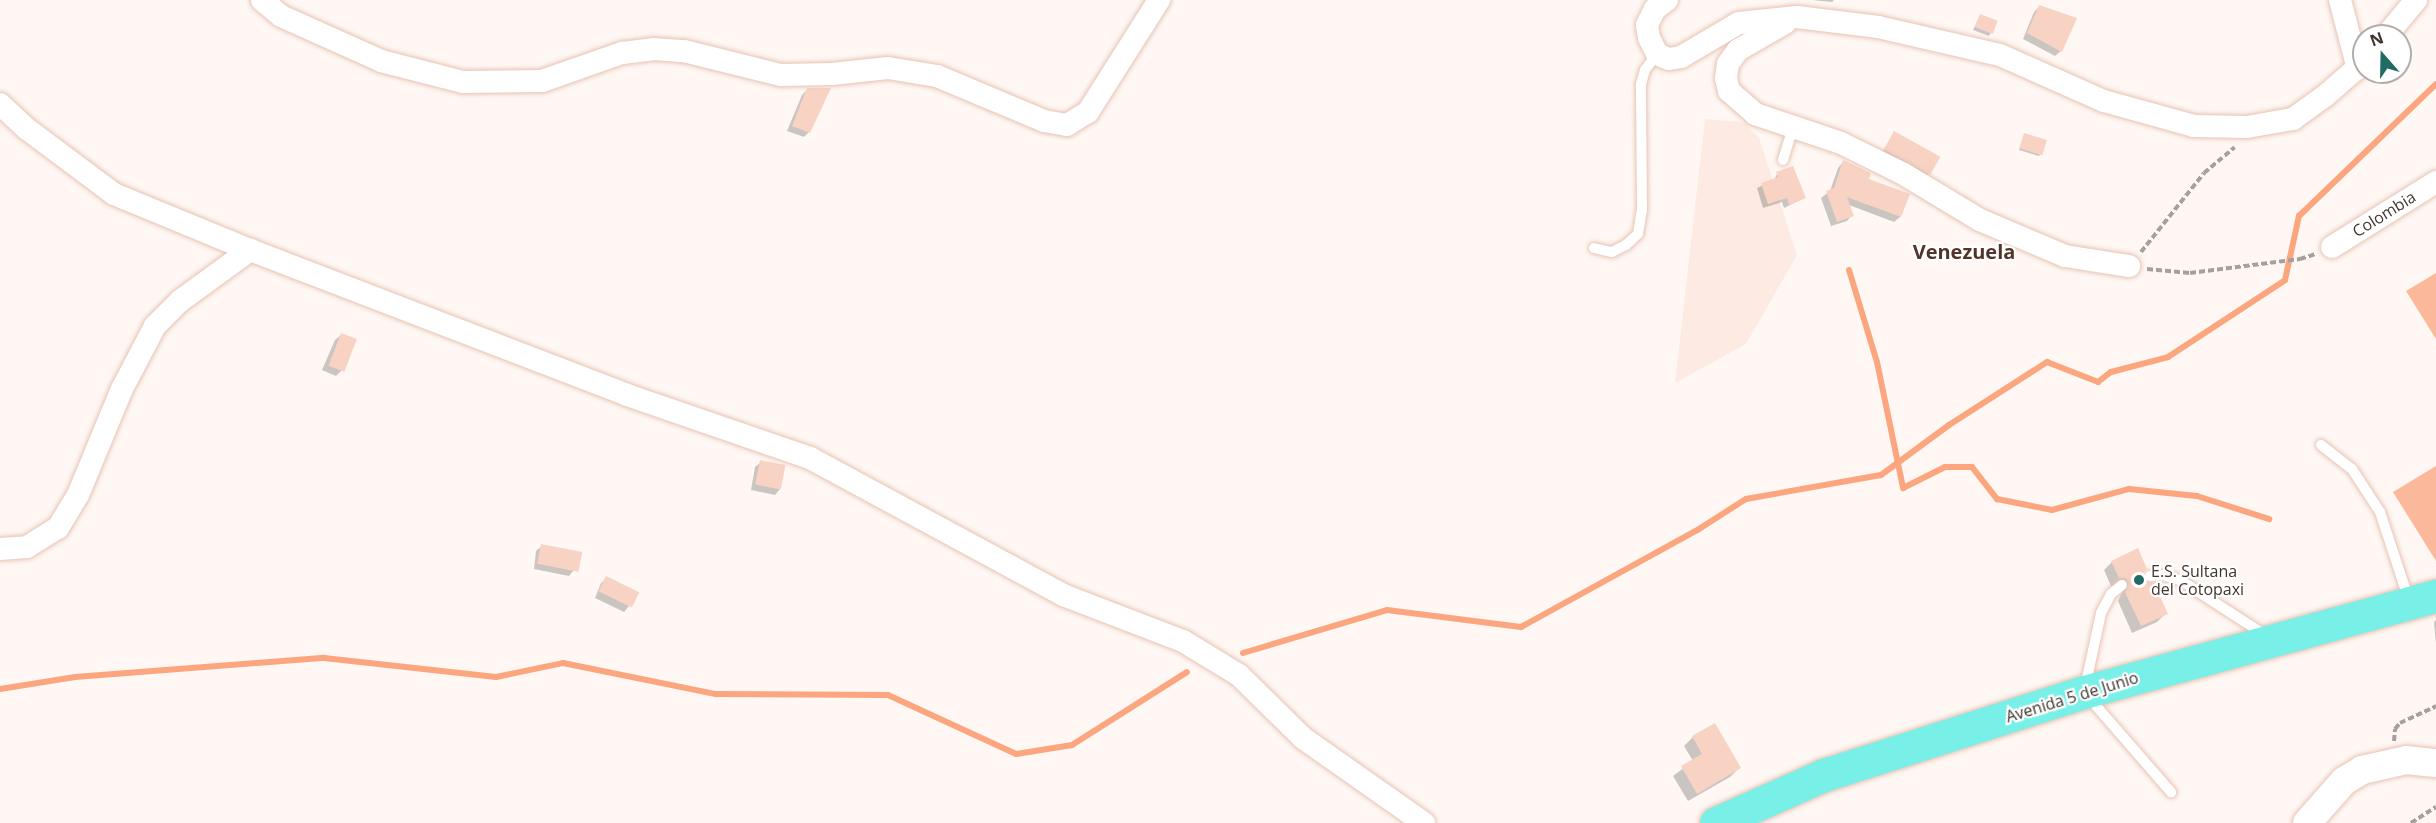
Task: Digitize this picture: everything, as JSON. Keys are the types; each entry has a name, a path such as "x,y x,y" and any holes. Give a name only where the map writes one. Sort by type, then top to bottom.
{"main road":[{"name":"Avenida 5 de Junio","path":"1716,823 1824,775 2084,692 2272,639 2423,600"}],"street":[{"path":"262,0 281,16 381,61 463,82 542,81 622,53 653,49 684,51 780,75 832,74 888,68 937,76 1044,121 1067,125 1088,112 1159,0"},
{"path":"1667,0 1655,9 1647,26 1649,38 1657,54 1669,59 1681,57 1739,23 1797,17 1878,27 2000,55 2104,101 2194,126 2247,128 2293,119 2352,73"},
{"path":"2340,0 2352,38"},
{"path":"2396,24 2416,0"},
{"path":"1797,17 1738,50 1728,64 1726,78 1729,91 1755,114 1841,143 1902,173 1980,220 2065,256 2128,266"},
{"path":"0,104 27,129 114,194 250,250 627,395 810,458 1063,595 1183,641 1239,675 1303,738 1424,823"},
{"name":"Colombia","path":"2332,247 2436,182"},
{"path":"0,549 27,547 58,528 78,495 122,389 155,326 180,301 250,250"},
{"path":"2307,823 2343,781 2362,770 2406,760 2436,763"}],"lane":[{"path":"1594,248 1612,252 1626,245 1638,234 1642,210 1641,84 1645,70 1657,54"},
{"path":"1783,160 1793,127"},
{"path":"2321,445 2352,469 2380,512 2423,600"},
{"path":"2150,576 2162,575 2180,580 2272,639"},
{"path":"2122,585 2111,594 2102,613 2084,692 2171,792"}],"path":[{"path":"2128,266 2204,173 2261,125"},
{"path":"2128,266 2190,273 2300,259"},
{"path":"2394,747 2395,729 2400,723 2436,706"},
{"path":"2411,823 2420,821 2436,807"}],"shaded area":[{"path":"1705,119 1743,122 1759,138 1797,255 1746,344 1675,383"},
{"path":"2436,273 2436,339 2406,291"},
{"path":"2436,466 2436,561 2393,492"}],"building":[{"path":"2039,5 2077,18 2062,52 2027,33"},
{"path":"1980,14 1998,21 1993,34 1975,27"},
{"path":"807,88 831,88 810,133 792,126"},
{"path":"1894,131 1940,157 1930,175 1884,149"},
{"path":"2024,133 2047,140 2042,155 2019,148"},
{"path":"1843,160 1871,173 1869,179 1910,194 1901,217 1847,197 1854,216 1837,222 1826,191 1834,188"},
{"path":"1793,166 1806,198 1789,205 1787,198 1768,204 1761,183 1778,177 1776,172"},
{"path":"341,333 357,339 344,372 328,366"},
{"path":"760,460 786,465 781,490 755,485"},
{"path":"541,544 582,552 578,572 537,564"},
{"path":"2138,548 2147,569 2143,573 2144,580 2154,583 2168,614 2141,626 2125,592 2129,583 2125,578 2119,578 2111,561"},
{"path":"606,576 639,592 632,607 599,591"},
{"path":"1715,723 1741,768 1697,794 1681,766 1702,754 1692,736"}],"waterway":[{"path":"1243,653 1387,610 1521,627 1699,529 1746,499 1881,475 1949,425 2047,362 2098,382 2111,372 2168,357 2285,280 2299,216 2436,84"},
{"path":"1849,270 1877,362 1903,488 1945,467 1972,467 1997,499 2052,510 2129,489 2197,496 2269,519"},
{"path":"0,689 75,677 324,658 496,677 563,663 716,694 888,695 1016,754 1072,745 1187,672"}],"place":[{"name":"E.S. Sultana del Cotopaxi","path":"2139,580"}],"district":[{"name":"Venezuela","path":"1964,251"}]}
